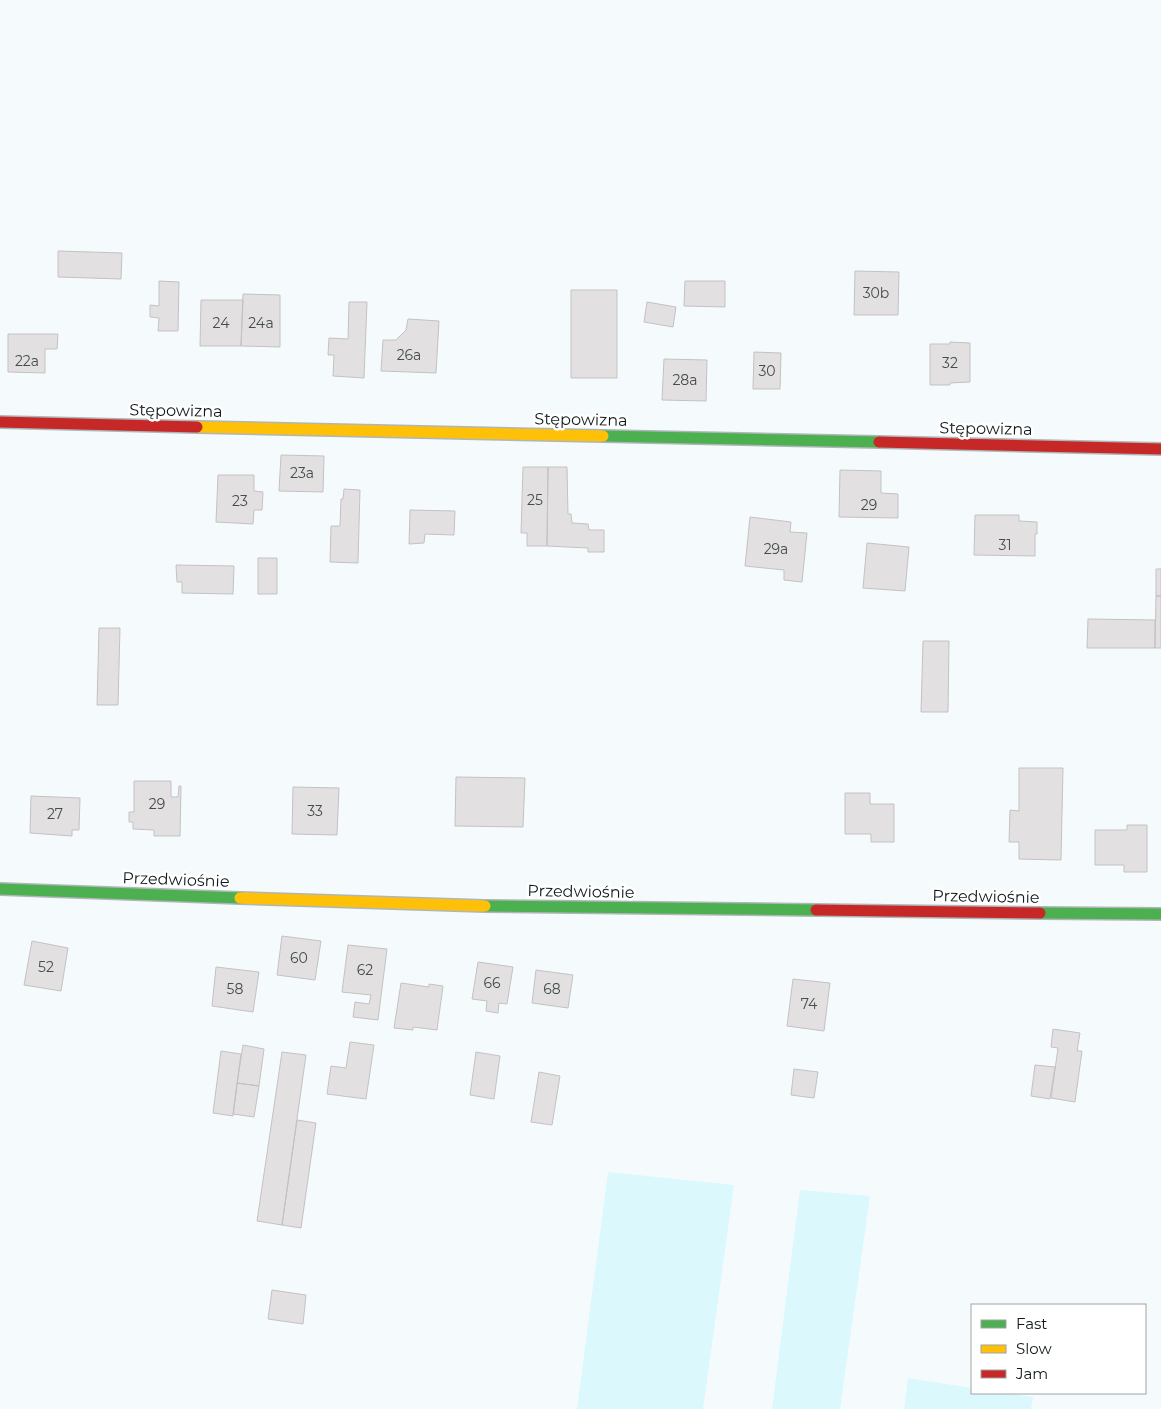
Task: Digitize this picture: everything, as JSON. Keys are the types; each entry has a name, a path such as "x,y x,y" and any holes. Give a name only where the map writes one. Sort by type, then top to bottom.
{"street":[{"name":"Stępowizna","path":"0,422 1161,448"},
{"name":"Przedwiośnie","path":"0,890 478,906 1161,914"}],"shaded area":[{"path":"608,1172 734,1185 703,1409 577,1409"},
{"path":"800,1190 870,1196 840,1409 772,1409"},
{"path":"908,1378 971,1388 971,1394 1010,1394 1033,1397 1031,1409 904,1409"}],"building":[{"path":"58,251 122,253 121,279 58,277"},
{"path":"855,271 899,272 898,315 854,315"},
{"path":"159,281 179,282 178,331 158,331 159,318 150,317 150,305 159,306"},
{"path":"685,281 725,281 725,307 684,306"},
{"path":"571,290 617,290 617,378 571,378"},
{"path":"243,294 280,295 280,347 241,346"},
{"path":"201,300 243,300 241,346 200,346"},
{"path":"349,302 367,302 364,378 333,376 334,355 328,355 329,338 348,339"},
{"path":"647,302 676,307 673,327 644,322"},
{"path":"408,319 439,321 436,373 381,371 383,340 396,340 406,330"},
{"path":"8,334 58,334 57,349 45,349 45,373 8,372"},
{"path":"950,342 970,343 970,382 930,385 930,344 950,344"},
{"path":"754,352 781,353 780,389 753,389"},
{"path":"664,359 707,360 706,401 662,400"},
{"path":"281,455 324,456 323,492 279,491"},
{"path":"523,467 548,467 547,546 527,546 527,533 521,533"},
{"path":"548,467 567,467 568,514 571,514 572,523 588,524 589,530 604,530 604,552 588,552 588,548 547,546"},
{"path":"840,470 881,471 881,493 898,494 898,518 839,517"},
{"path":"218,475 254,475 254,491 263,492 262,510 254,510 253,524 216,522"},
{"path":"344,489 360,490 358,563 330,562 331,526 340,526 341,499 343,499"},
{"path":"410,510 455,511 454,535 425,534 424,543 409,544"},
{"path":"975,515 1019,515 1019,521 1037,522 1035,556 974,555"},
{"path":"750,517 791,522 790,532 807,533 802,582 784,580 784,570 745,566"},
{"path":"867,543 909,547 905,591 863,588"},
{"path":"258,558 277,558 277,594 258,594"},
{"path":"176,565 234,566 233,594 182,593 182,582 177,582"},
{"path":"1156,569 1161,569 1161,596 1156,596"},
{"path":"1156,596 1161,596 1161,648 1155,648"},
{"path":"1088,619 1155,620 1155,648 1087,648"},
{"path":"99,628 120,628 118,705 97,705"},
{"path":"923,641 949,641 948,712 921,712"},
{"path":"1019,768 1063,768 1061,860 1019,859 1019,842 1009,842 1010,810 1019,811"},
{"path":"456,777 525,778 523,827 455,826"},
{"path":"134,781 171,781 171,797 178,797 179,786 181,786 180,836 154,836 154,830 133,829 133,822 129,822 129,812 134,812"},
{"path":"293,787 339,788 337,835 292,834"},
{"path":"845,793 870,793 870,804 894,804 894,842 871,842 871,834 845,834"},
{"path":"31,796 80,798 79,830 72,830 72,836 30,833"},
{"path":"1127,825 1147,825 1147,872 1124,872 1124,865 1095,865 1095,830 1127,830"},
{"path":"282,936 321,941 315,980 277,975"},
{"path":"32,941 68,948 61,991 24,985"},
{"path":"348,945 387,949 378,1020 353,1017 355,1002 369,1004 371,995 342,992"},
{"path":"478,962 513,967 507,1004 499,1003 498,1013 486,1011 487,1001 472,999"},
{"path":"216,967 259,972 253,1012 212,1006"},
{"path":"536,970 573,975 568,1008 532,1003"},
{"path":"793,979 830,983 824,1031 787,1026"},
{"path":"401,983 429,987 429,984 443,986 437,1030 413,1027 413,1030 394,1028"},
{"path":"1053,1029 1080,1033 1077,1051 1082,1051 1075,1102 1051,1098 1058,1048 1051,1047"},
{"path":"350,1042 374,1045 366,1099 327,1094 331,1066 346,1068"},
{"path":"243,1045 264,1049 259,1086 237,1083"},
{"path":"221,1051 241,1054 233,1116 213,1113"},
{"path":"282,1052 306,1055 282,1225 257,1221"},
{"path":"476,1052 500,1056 494,1099 470,1095"},
{"path":"1035,1065 1055,1067 1050,1099 1031,1096"},
{"path":"794,1069 818,1072 814,1098 791,1095"},
{"path":"539,1072 560,1076 552,1125 531,1122"},
{"path":"237,1083 259,1086 254,1117 233,1114"},
{"path":"297,1120 316,1123 301,1228 282,1225"},
{"path":"272,1290 306,1295 303,1324 268,1319"}],"traffic: fast":[{"path":"603,436 879,442"},
{"path":"0,889 240,898"},
{"path":"485,906 816,910"},
{"path":"1040,913 1161,914"}],"traffic: slow":[{"path":"197,427 603,436"},
{"path":"240,898 485,906"}],"traffic: jam":[{"path":"0,422 197,427"},
{"path":"879,442 1161,449"},
{"path":"816,910 1040,913"}]}
